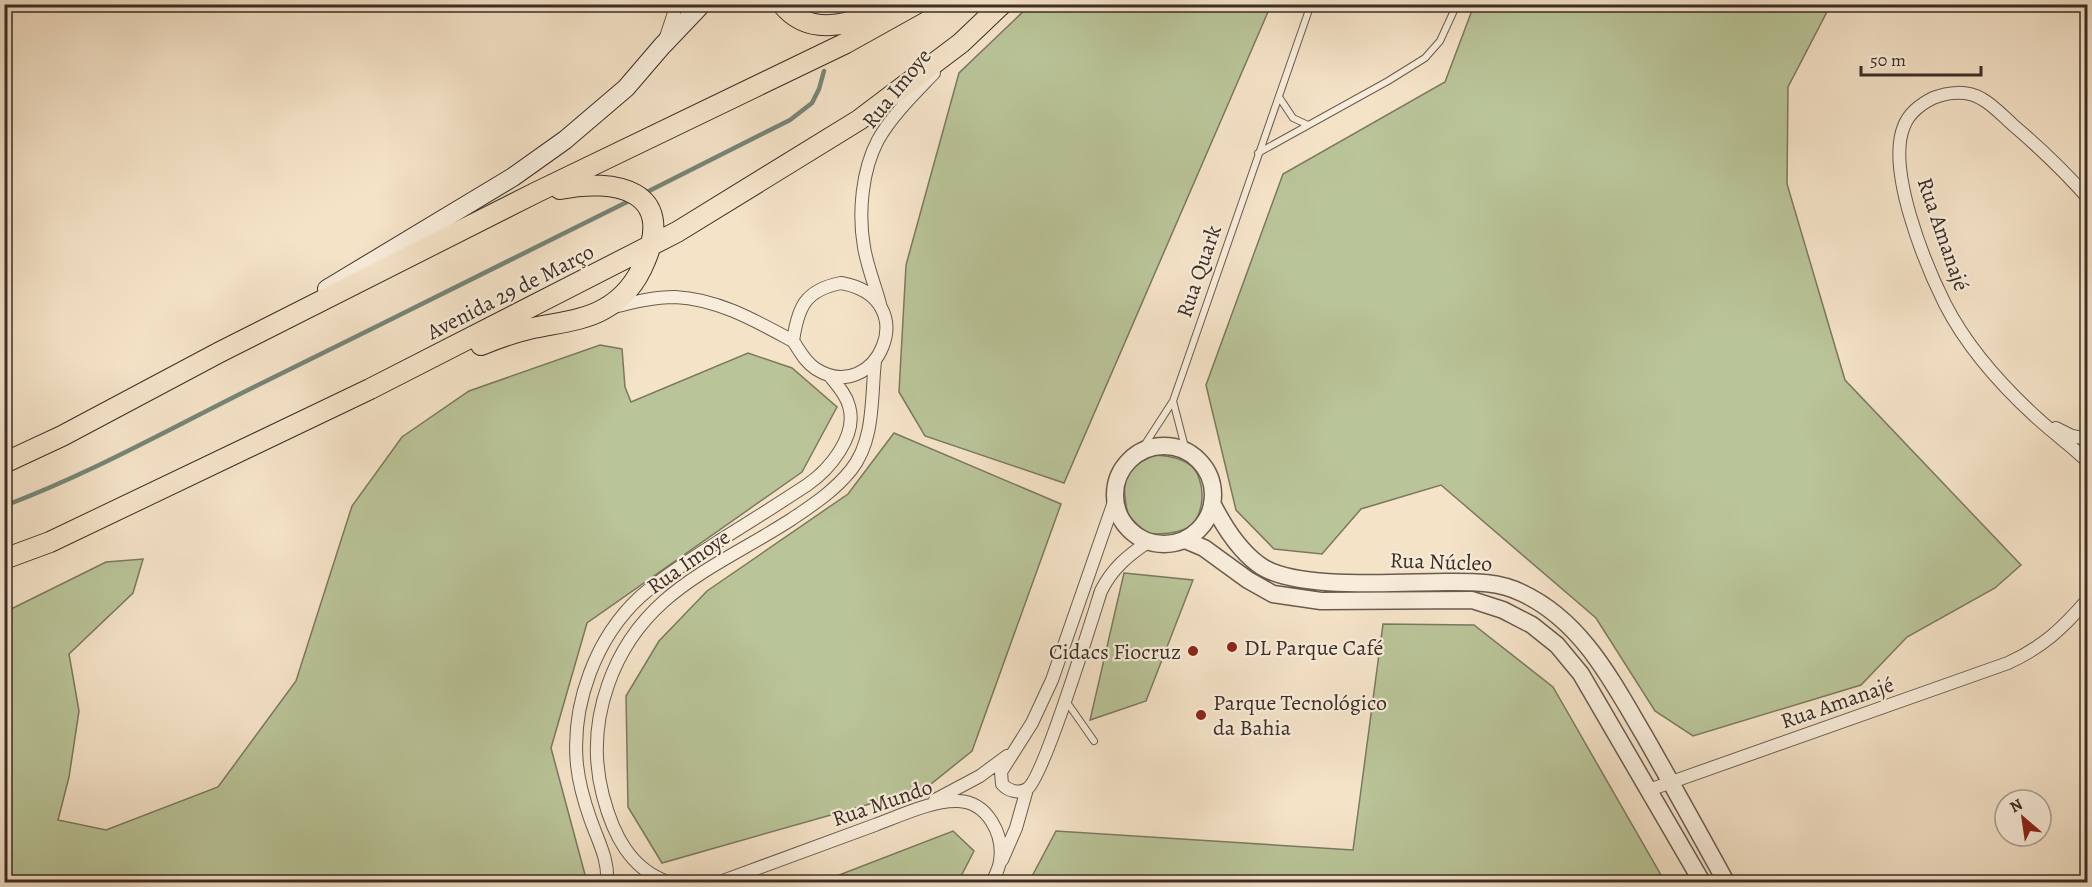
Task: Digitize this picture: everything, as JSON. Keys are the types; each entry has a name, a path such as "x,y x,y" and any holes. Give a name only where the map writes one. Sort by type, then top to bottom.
{"main road":[{"path":"219,352 513,177 565,140 626,88 662,45 702,4"},
{"path":"782,4 789,13 810,24 827,26 850,23 903,4"},
{"path":"4,463 62,436 219,352 536,193 846,43 916,4"},
{"name":"Avenida 29 de Março","path":"4,559 50,542 370,389 653,239 677,232 859,120 961,43 1002,4"},
{"path":"370,389 501,337 565,322 604,309 626,292 636,280 653,239 652,215 646,204 630,191 616,186 580,185 536,193"}],"street":[{"path":"662,45 677,4"},
{"name":"Rua Imoye","path":"880,304 864,249 861,217 865,178 878,140 901,109 961,43"},
{"name":"Rua Amanajé","path":"2088,198 2037,145 1981,98 1967,93 1953,93 1935,98 1920,105 1904,125 1899,150 1904,193 1928,266 1941,295 1961,330 1989,369 2036,417 2088,462"},
{"path":"604,309 639,301 675,297 707,302 739,313 793,341 805,359 816,369 829,375 842,376 866,369 875,361 883,348 887,333 886,318 880,304 869,293 856,286 841,283 826,286 813,293 802,304 796,318 793,341"},
{"name":"Rua Imoye","path":"668,882 645,872 631,858 608,814 601,787 596,761 598,715 616,660 635,631 667,598 689,581 827,496 837,486 853,467 866,444 870,426 875,361"},
{"name":"Rua Imoye","path":"607,882 605,858 589,816 579,782 577,763 578,718 588,678 615,626 639,598 672,572 814,480 832,463 845,442 850,408 846,396 829,375"},
{"name":"Rua Amanajé","path":"2036,417 2072,436 2088,439"},
{"path":"1027,789 1015,791 1008,789 1002,784 1001,772 1032,723 1052,680 1115,499 1116,485 1121,472 1140,452 1155,447 1171,446 1186,451 1198,460 1211,481 1212,502 1206,521 1197,532 1185,540 1162,545 1135,536 1118,513 1115,499"},
{"name":"Rua Núcleo","path":"1212,502 1228,531 1244,550 1259,565 1286,576 1330,582 1477,582 1503,586 1537,602 1569,626 1595,654 1671,782 1726,882"},
{"name":"Rua Núcleo","path":"1185,540 1204,548 1248,580 1273,594 1322,601 1472,600 1503,610 1532,625 1557,645 1581,674 1702,882"},
{"path":"1000,864 1016,828 1027,789 1036,778 1065,700 1101,591 1109,575 1125,559 1148,542"},
{"name":"Rua Amanajé","path":"1649,790 2008,663 2047,642 2088,599"},
{"path":"912,812 971,781 1015,750"},
{"name":"Rua Mundo","path":"720,882 912,812 944,802 958,801 970,803 984,811 999,835 1000,864 992,882"}],"lane":[{"name":"Rua Quark","path":"1140,452 1173,401 1311,4"},
{"path":"1258,153 1425,58 1440,41 1457,4"},
{"path":"1280,97 1293,118 1308,125"},
{"path":"1173,401 1186,451"},
{"path":"1065,700 1094,741"}],"green space":[{"path":"1030,5 1271,5 1064,483 925,436 899,392 906,265 959,73"},
{"path":"1474,5 1833,5 1829,8 1788,87 1787,184 1845,380 2021,565 1995,588 1907,637 1861,685 1693,736 1655,711 1596,618 1441,485 1361,509 1322,554 1274,549 1236,510 1206,385 1283,174 1445,82"},
{"path":"600,345 622,349 625,387 631,402 748,353 792,368 837,407 802,472 587,623 551,748 587,882 5,882 5,612 106,562 143,559 133,593 69,654 79,711 69,777 58,820 106,830 218,787 296,681 352,506 402,437 469,391"},
{"path":"894,433 1061,504 972,751 926,788 662,863 628,807 626,696 659,641 707,591 848,494"},
{"path":"1154,455 1182,460 1196,471 1202,488 1201,507 1193,523 1183,530 1149,534 1128,513 1125,489 1127,476 1130,470 1140,462"},
{"path":"1124,573 1193,580 1146,701 1090,720"},
{"path":"1383,624 1474,625 1553,687 1665,882 1029,882 1056,831 1353,850"},
{"path":"953,831 974,851 958,882 821,882"}],"waterway":[{"path":"643,194 790,120 812,103 824,71"},
{"path":"4,506 36,494 127,451 633,199"}],"place":[{"name":"DL Parque Café","path":"1232,647"},
{"name":"Cidacs Fiocruz","path":"1193,651"},
{"name":"Parque Tecnológico da Bahia","path":"1201,715"}]}
